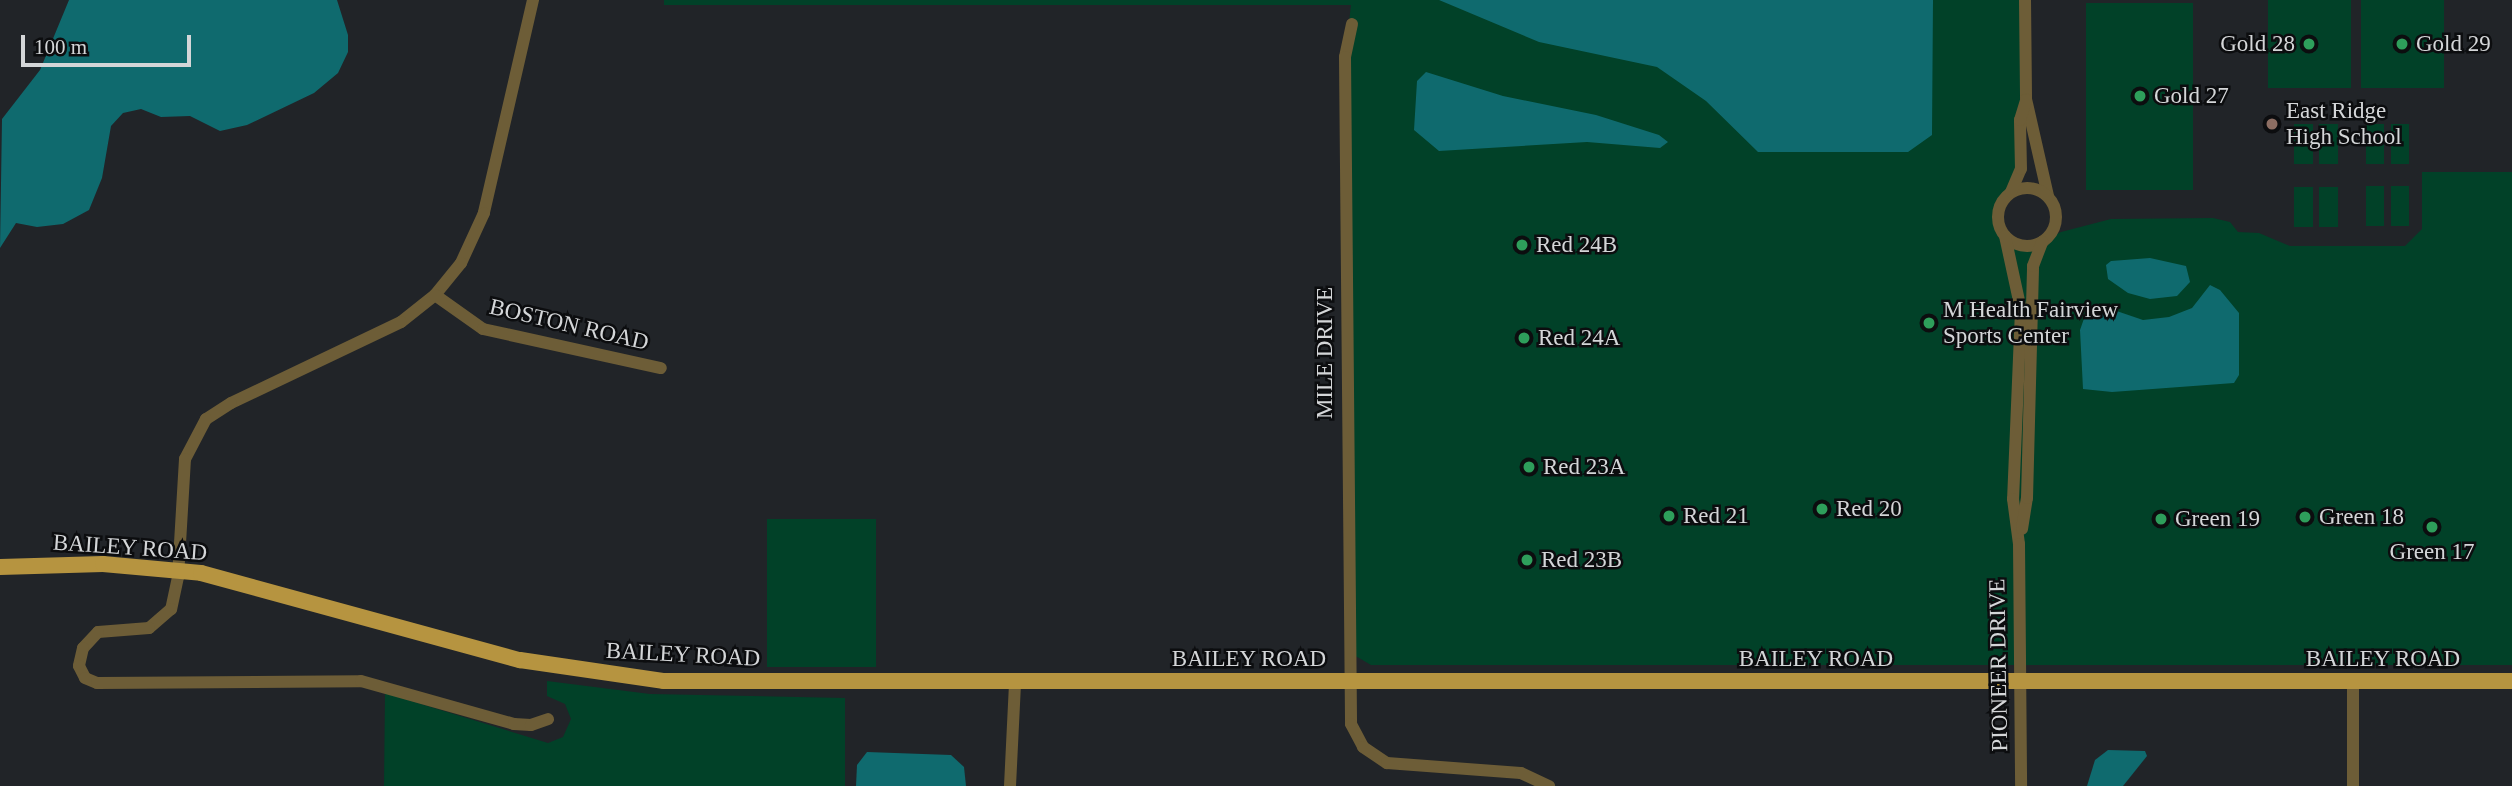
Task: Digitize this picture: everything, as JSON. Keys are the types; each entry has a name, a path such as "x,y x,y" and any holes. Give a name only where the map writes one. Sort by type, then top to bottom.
{"main road":[{"name":"BAILEY ROAD","path":"0,567 103,564 179,570 254,584 520,660 606,676 705,682 2512,681"}],"street":[{"path":"533,0 484,213 469,250 435,295 394,326 206,419 188,448 182,471 179,570 173,604 162,622 145,629 98,632 83,648 79,669 85,678 97,683 353,680 514,724 531,725 548,719"},
{"path":"2025,0 2026,99 2048,196 2056,219 2042,242 2020,245 2005,236 1998,211 2011,192 2021,169 2020,120 2026,99"},
{"name":"MILE DRIVE","path":"1352,24 1345,57 1347,682 1356,736 1387,763 1521,773 1549,786"},
{"path":"2011,192 2030,187 2048,196"},
{"name":"PIONEER DRIVE","path":"2005,236 2020,301 2013,499 2019,544 2021,786"},
{"name":"PIONEER DRIVE","path":"2019,544 2028,498 2033,266 2042,242"},
{"name":"BOSTON ROAD","path":"435,295 483,329 662,368"},
{"path":"2353,681 2353,786"},
{"path":"1010,786 1015,682"}],"green space":[{"name":"M Health Fairview Sports Center","path":"664,0 2025,0 2021,166 1997,216 2003,233 2016,244 2037,244 2061,232 2111,219 2213,218 2230,222 2238,232 2259,233 2290,246 2405,246 2422,229 2422,172 2512,172 2512,665 1371,665 1347,651 1345,57 1351,5 664,5"},
{"name":"Gold 28","path":"2268,0 2351,0 2351,88 2268,88"},
{"name":"Gold 29","path":"2361,0 2444,0 2444,88 2361,88"},
{"name":"Gold 27","path":"2086,3 2193,3 2193,190 2086,190"},
{"path":"2294,124 2313,124 2313,164 2294,164"},
{"path":"2319,124 2338,124 2338,164 2319,164"},
{"path":"2366,124 2384,124 2384,164 2366,164"},
{"path":"2391,124 2409,124 2409,164 2391,164"},
{"path":"2366,186 2384,186 2384,226 2366,226"},
{"path":"2391,186 2409,186 2409,226 2391,226"},
{"path":"2294,187 2313,187 2313,227 2294,227"},
{"path":"2319,187 2338,187 2338,227 2319,227"},
{"path":"767,519 876,519 876,667 767,667"},
{"path":"547,681 650,694 845,698 845,786 384,786 385,693 548,743 563,737 571,719 565,704 547,696"}],"water":[{"path":"69,0 337,0 348,35 348,52 338,73 314,93 247,125 220,131 190,116 161,117 141,109 123,113 111,126 102,178 89,210 63,224 37,227 16,223 0,248 2,119 40,70"},
{"path":"1439,0 1933,0 1932,135 1908,152 1758,152 1706,101 1657,67 1539,42"},
{"path":"1426,72 1503,96 1596,115 1659,135 1668,142 1660,148 1587,142 1439,151 1414,130 1417,81"},
{"path":"2150,258 2186,266 2190,282 2177,296 2150,299 2128,293 2108,279 2106,265 2111,261"},
{"path":"2210,285 2220,290 2239,313 2239,375 2234,383 2112,392 2083,389 2080,330 2088,307 2102,306 2143,320 2169,317 2192,308"},
{"path":"2108,750 2145,751 2147,756 2123,786 2087,786 2095,760"},
{"path":"867,752 951,755 964,767 966,786 856,786 857,765"}],"place":[{"name":"Gold 28","path":"2309,44"},
{"name":"Gold 29","path":"2402,44"},
{"name":"Gold 27","path":"2140,96"},
{"name":"East Ridge High School","path":"2272,124"},
{"name":"Red 24B","path":"1522,245"},
{"name":"M Health Fairview Sports Center","path":"1929,323"},
{"name":"Red 24A","path":"1524,338"},
{"name":"Red 23A","path":"1529,467"},
{"name":"Red 20","path":"1822,509"},
{"name":"Red 21","path":"1669,516"},
{"name":"Green 18","path":"2305,517"},
{"name":"Green 19","path":"2161,519"},
{"name":"Green 17","path":"2432,527"},
{"name":"Red 23B","path":"1527,560"}]}
